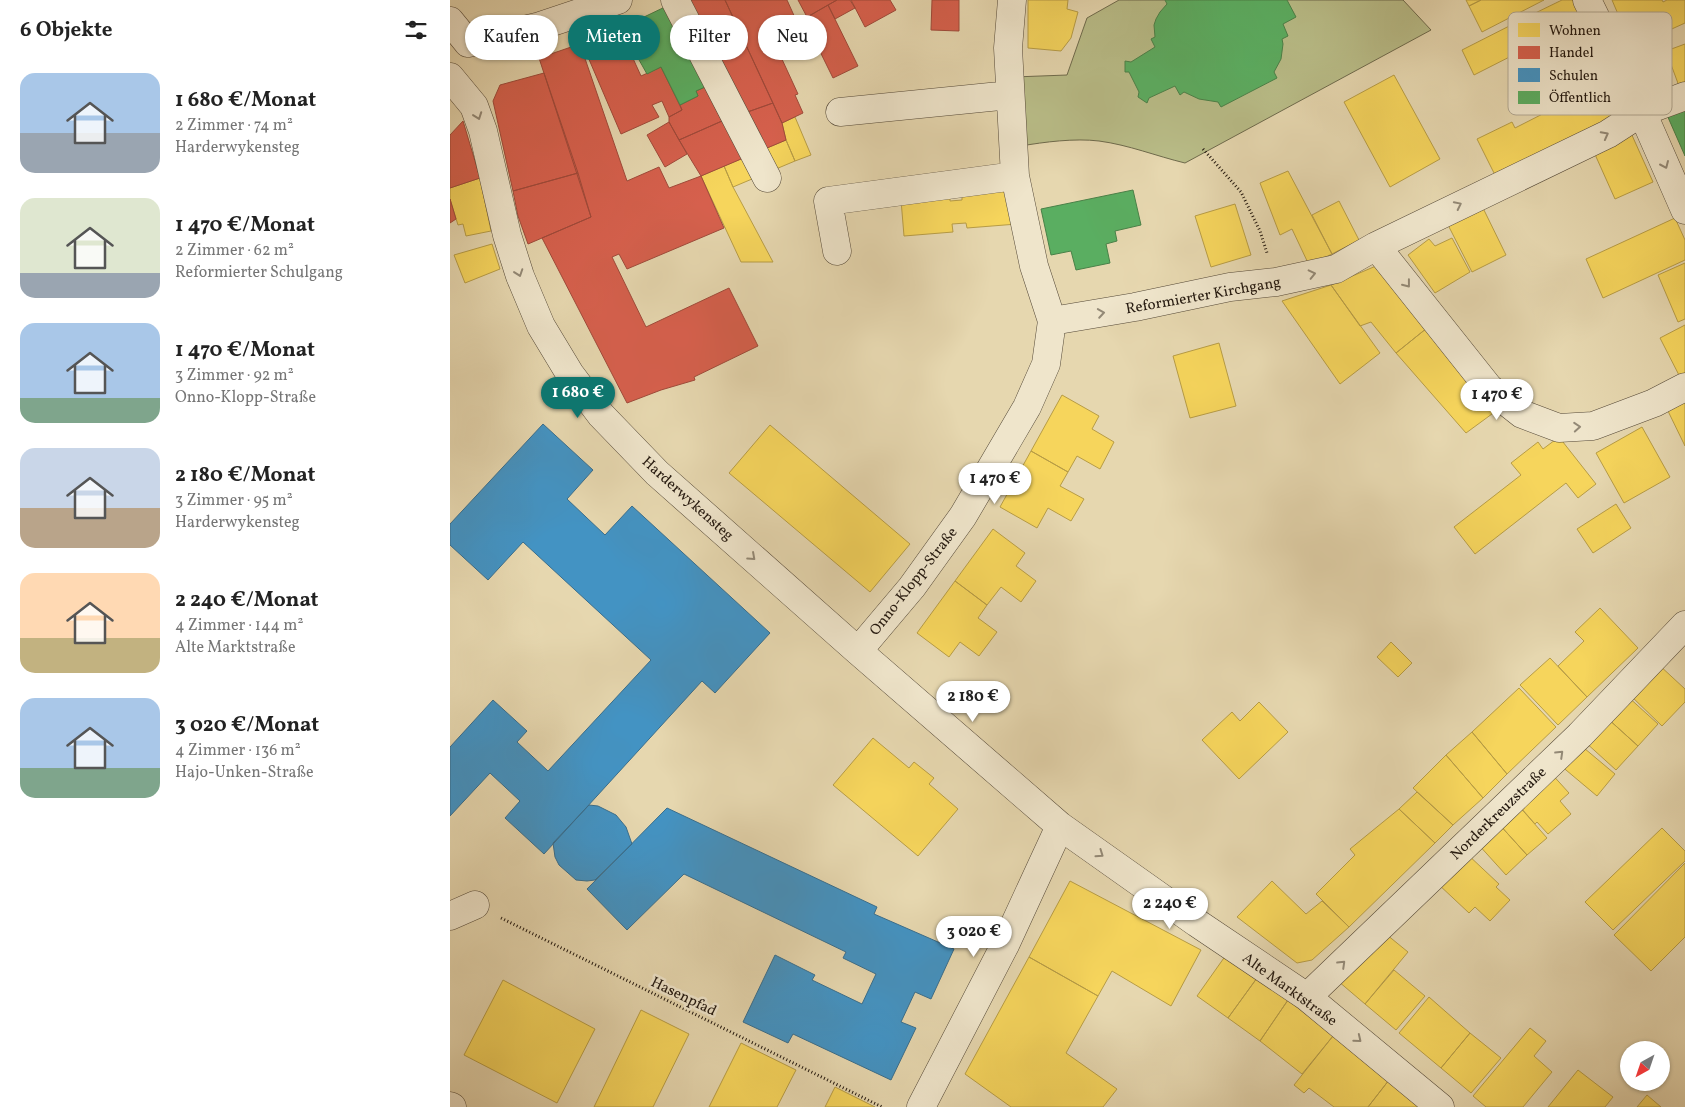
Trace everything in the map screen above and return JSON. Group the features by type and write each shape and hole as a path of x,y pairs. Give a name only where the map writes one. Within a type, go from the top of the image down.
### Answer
{"street":[{"path":"558,20 618,0"},
{"path":"675,0 768,178"},
{"path":"1012,0 1008,48 1015,176 1034,266 1052,321"},
{"path":"1587,0 1593,12"},
{"path":"450,21 465,39"},
{"path":"450,77 465,49"},
{"name":"Harderwykensteg","path":"450,77 474,106 483,131 507,235 520,276 542,326 570,374 601,415 657,472 858,651 1060,826"},
{"path":"840,112 1010,95"},
{"name":"Reformierter Kirchgang","path":"1672,101 1685,96"},
{"name":"Reformierter Kirchgang","path":"1052,321 1230,288 1276,282 1336,269 1376,246 1608,134 1637,115"},
{"path":"1643,115 1685,210"},
{"path":"837,251 828,201 1015,176"},
{"path":"1376,246 1489,388 1522,414 1560,428 1593,426 1654,403 1685,387"},
{"name":"Onno-Klopp-Straße","path":"858,651 912,587 963,516 996,463 1027,407 1046,364 1052,321"},
{"name":"Norderkreuzstraße","path":"1306,997 1580,735 1685,624"},
{"path":"921,1107 1006,943 1060,826"},
{"name":"Alte Marktstraße","path":"1060,826 1197,924 1306,997 1440,1107"},
{"path":"450,916 475,905"}],"path":[{"path":"1203,149 1241,192 1260,231 1276,282"},
{"name":"Hasenpfad","path":"475,905 882,1107"}],"green space":[{"path":"1119,0 1403,0 1431,30 1185,163 1132,148 1090,140 1070,140 1021,146 1014,77 1067,75 1087,18"}],"building: Wohnen":[{"path":"1028,0 1068,0 1067,9 1078,12 1071,38 1061,51 1028,48"},
{"path":"1466,0 1481,0 1469,6"},
{"path":"1481,0 1544,0 1521,12 1508,12 1508,19 1482,32 1469,6"},
{"path":"1562,0 1573,0 1579,12 1537,12"},
{"path":"1612,0 1662,0 1663,2 1667,0 1685,0 1685,23 1672,29 1672,12 1617,12"},
{"path":"1508,27 1508,58 1474,75 1462,50"},
{"path":"1685,44 1685,84 1679,86 1672,67 1672,49"},
{"path":"1394,75 1440,159 1390,187 1344,102"},
{"path":"1541,115 1621,115 1496,177 1477,139 1512,122 1515,128"},
{"path":"795,117 811,155 795,161 786,140 782,123"},
{"path":"1631,133 1653,182 1615,199 1593,150"},
{"path":"786,140 795,161 733,187 724,166"},
{"path":"724,166 733,187 773,262 741,262 701,176"},
{"path":"1288,171 1332,254 1309,265 1292,229 1280,235 1260,183"},
{"path":"480,178 491,231 466,236 463,224 458,225 450,199 450,188"},
{"path":"1014,189 1017,224 967,228 966,223 952,224 953,232 904,236 901,200 950,196 950,201 962,200 962,193"},
{"path":"1339,201 1359,240 1332,254 1312,215"},
{"path":"1235,204 1251,255 1211,267 1195,216"},
{"path":"1482,206 1506,255 1472,272 1447,223"},
{"path":"1675,218 1685,240 1685,260 1603,298 1586,259"},
{"path":"1452,238 1470,272 1435,293 1408,255 1429,239 1435,246"},
{"path":"492,244 500,269 465,283 454,255"},
{"path":"1685,263 1685,319 1678,322 1658,275"},
{"path":"1376,266 1427,328 1396,353 1371,322 1360,326 1331,285"},
{"path":"1331,285 1380,353 1340,384 1282,301"},
{"path":"1685,325 1685,380 1682,381 1660,338"},
{"path":"1427,328 1496,411 1466,433 1396,353"},
{"path":"1219,343 1236,406 1190,418 1173,356"},
{"path":"1062,395 1099,416 1092,429 1114,442 1100,469 1077,456 1068,472 1031,451"},
{"path":"1685,399 1685,446 1667,409"},
{"path":"770,425 910,544 870,592 729,473"},
{"path":"1642,427 1670,477 1624,503 1596,453"},
{"path":"1559,437 1596,484 1578,498 1566,483 1475,554 1454,527 1521,475 1511,463 1538,442 1543,449"},
{"path":"1031,451 1068,472 1060,486 1084,499 1071,521 1048,508 1037,528 1000,507"},
{"path":"1616,504 1631,528 1593,553 1577,529"},
{"path":"993,529 1025,553 1016,566 1036,581 1021,602 1001,587 987,605 955,581"},
{"path":"955,581 987,605 978,618 997,632 979,656 960,642 949,657 917,633"},
{"path":"1600,608 1638,648 1587,697 1558,666 1584,641 1575,632"},
{"path":"1391,642 1412,663 1398,677 1377,657"},
{"path":"1550,658 1587,697 1558,725 1520,685"},
{"path":"1658,664 1685,689 1685,702 1662,726 1629,694"},
{"path":"1519,688 1556,727 1507,774 1472,732"},
{"path":"1626,695 1658,724 1638,746 1606,717"},
{"path":"1259,702 1288,732 1239,779 1202,740 1232,712 1240,721"},
{"path":"1606,717 1638,746 1616,770 1584,741"},
{"path":"1472,732 1507,774 1483,798 1446,755"},
{"path":"873,738 909,768 914,762 934,778 929,784 958,809 918,856 833,785"},
{"path":"1578,743 1615,774 1597,796 1560,765"},
{"path":"1446,755 1483,798 1453,825 1413,788"},
{"path":"1549,771 1569,793 1560,801 1571,814 1548,834 1537,822 1535,824 1515,801"},
{"path":"1417,792 1453,825 1435,843 1399,809"},
{"path":"1518,805 1547,838 1527,855 1498,823"},
{"path":"1399,809 1435,843 1349,927 1316,894 1355,855 1350,849"},
{"path":"1498,823 1527,855 1506,875 1477,843"},
{"path":"1662,828 1685,851 1685,861 1613,930 1585,902"},
{"path":"1466,853 1499,884 1496,887 1510,900 1490,921 1475,907 1469,913 1437,883"},
{"path":"1685,863 1685,937 1651,971 1614,935"},
{"path":"1070,881 1201,950 1171,1006 1112,971 1098,996 1029,957"},
{"path":"1272,881 1306,914 1322,901 1349,927 1312,960 1297,963 1237,917"},
{"path":"1381,930 1408,952 1365,1004 1338,981"},
{"path":"1226,955 1257,978 1228,1018 1197,996"},
{"path":"1029,957 1098,996 1066,1053 1117,1089 1103,1107 1011,1107 965,1074"},
{"path":"1394,970 1425,996 1396,1030 1365,1004"},
{"path":"1257,978 1288,1000 1260,1041 1228,1018"},
{"path":"503,980 595,1029 557,1103 464,1055"},
{"path":"1429,997 1470,1033 1441,1068 1399,1033"},
{"path":"1288,1000 1333,1036 1302,1074 1260,1041"},
{"path":"641,1010 689,1034 653,1107 594,1107"},
{"path":"1530,1028 1546,1041 1534,1056 1552,1072 1523,1107 1486,1107 1473,1096"},
{"path":"1470,1033 1501,1058 1471,1093 1441,1068"},
{"path":"1333,1036 1389,1080 1368,1107 1334,1107 1309,1088 1304,1093 1294,1085"},
{"path":"741,1043 796,1070 777,1107 709,1107"},
{"path":"1578,1070 1613,1097 1605,1107 1548,1107"},
{"path":"1389,1080 1422,1107 1368,1107"},
{"path":"835,1087 875,1107 825,1107"},
{"path":"1647,1095 1661,1107 1637,1107"}],"building: Handel":[{"path":"679,0 725,0 732,15 683,15"},
{"path":"725,0 787,0 794,15 758,15 758,60 782,60 798,94 795,95 803,113 782,123 748,50 748,15 732,15"},
{"path":"798,0 837,0 811,15 806,15"},
{"path":"837,0 850,0 855,8 835,19 828,5"},
{"path":"851,0 890,0 896,10 865,27"},
{"path":"932,0 959,0 959,31 931,30"},
{"path":"828,5 858,66 833,78 824,60 827,60 827,15 811,15"},
{"path":"568,48 568,60 585,60 627,181 659,167 669,188 701,176 724,228 627,269 619,254 612,257 646,327 729,288 758,346 694,377 695,380 627,403 542,238 591,217 540,60 558,60 558,52"},
{"path":"748,49 773,103 722,121 699,76 695,60 748,60"},
{"path":"589,60 634,60 641,76 661,67 682,110 669,117 662,101 652,105 659,117 621,134"},
{"path":"544,73 578,173 513,191 493,101 500,85"},
{"path":"705,87 722,121 679,140 669,122 669,117 682,110 680,105 698,96 696,91"},
{"path":"773,103 782,123 786,140 701,176 679,140 722,121"},
{"path":"463,121 480,178 450,188 450,135"},
{"path":"669,122 687,154 665,167 647,135"},
{"path":"578,173 591,217 528,244 518,216 513,191"},
{"path":"450,199 456,219 450,223"}],"building: Schulen":[{"path":"543,424 593,470 567,499 605,535 632,506 770,633 715,693 702,681 544,854 505,818 520,801 490,773 450,816 450,747 493,700 527,731 517,742 548,771 651,660 523,542 488,580 450,545 450,524"},
{"path":"589,805 598,806 616,815 626,827 632,844 595,880 576,880 559,865 555,857 553,843"},
{"path":"667,808 877,907 874,914 954,949 931,999 915,992 901,1022 916,1028 891,1080 793,1034 788,1043 743,1022 775,955 815,975 812,980 862,1004 876,974 843,958 846,952 684,874 627,930 587,889"}],"building: Öffentlich":[{"path":"1165,0 1287,0 1296,17 1283,24 1288,36 1282,39 1281,59 1274,72 1277,78 1221,107 1218,102 1199,99 1184,92 1180,95 1175,86 1149,98 1147,103 1138,97 1139,92 1129,72 1125,72 1125,61 1131,62 1155,47 1151,39 1155,37 1154,25 1156,19 1167,4"},
{"path":"667,6 671,15 670,60 692,60 705,87 696,91 698,96 680,105 661,67 647,74 639,60 660,60 660,15 648,15"},
{"path":"1685,108 1685,156 1667,115 1672,115 1672,113"},
{"path":"1133,190 1141,225 1115,231 1117,241 1106,244 1110,263 1076,270 1071,251 1051,255 1041,209"}]}
